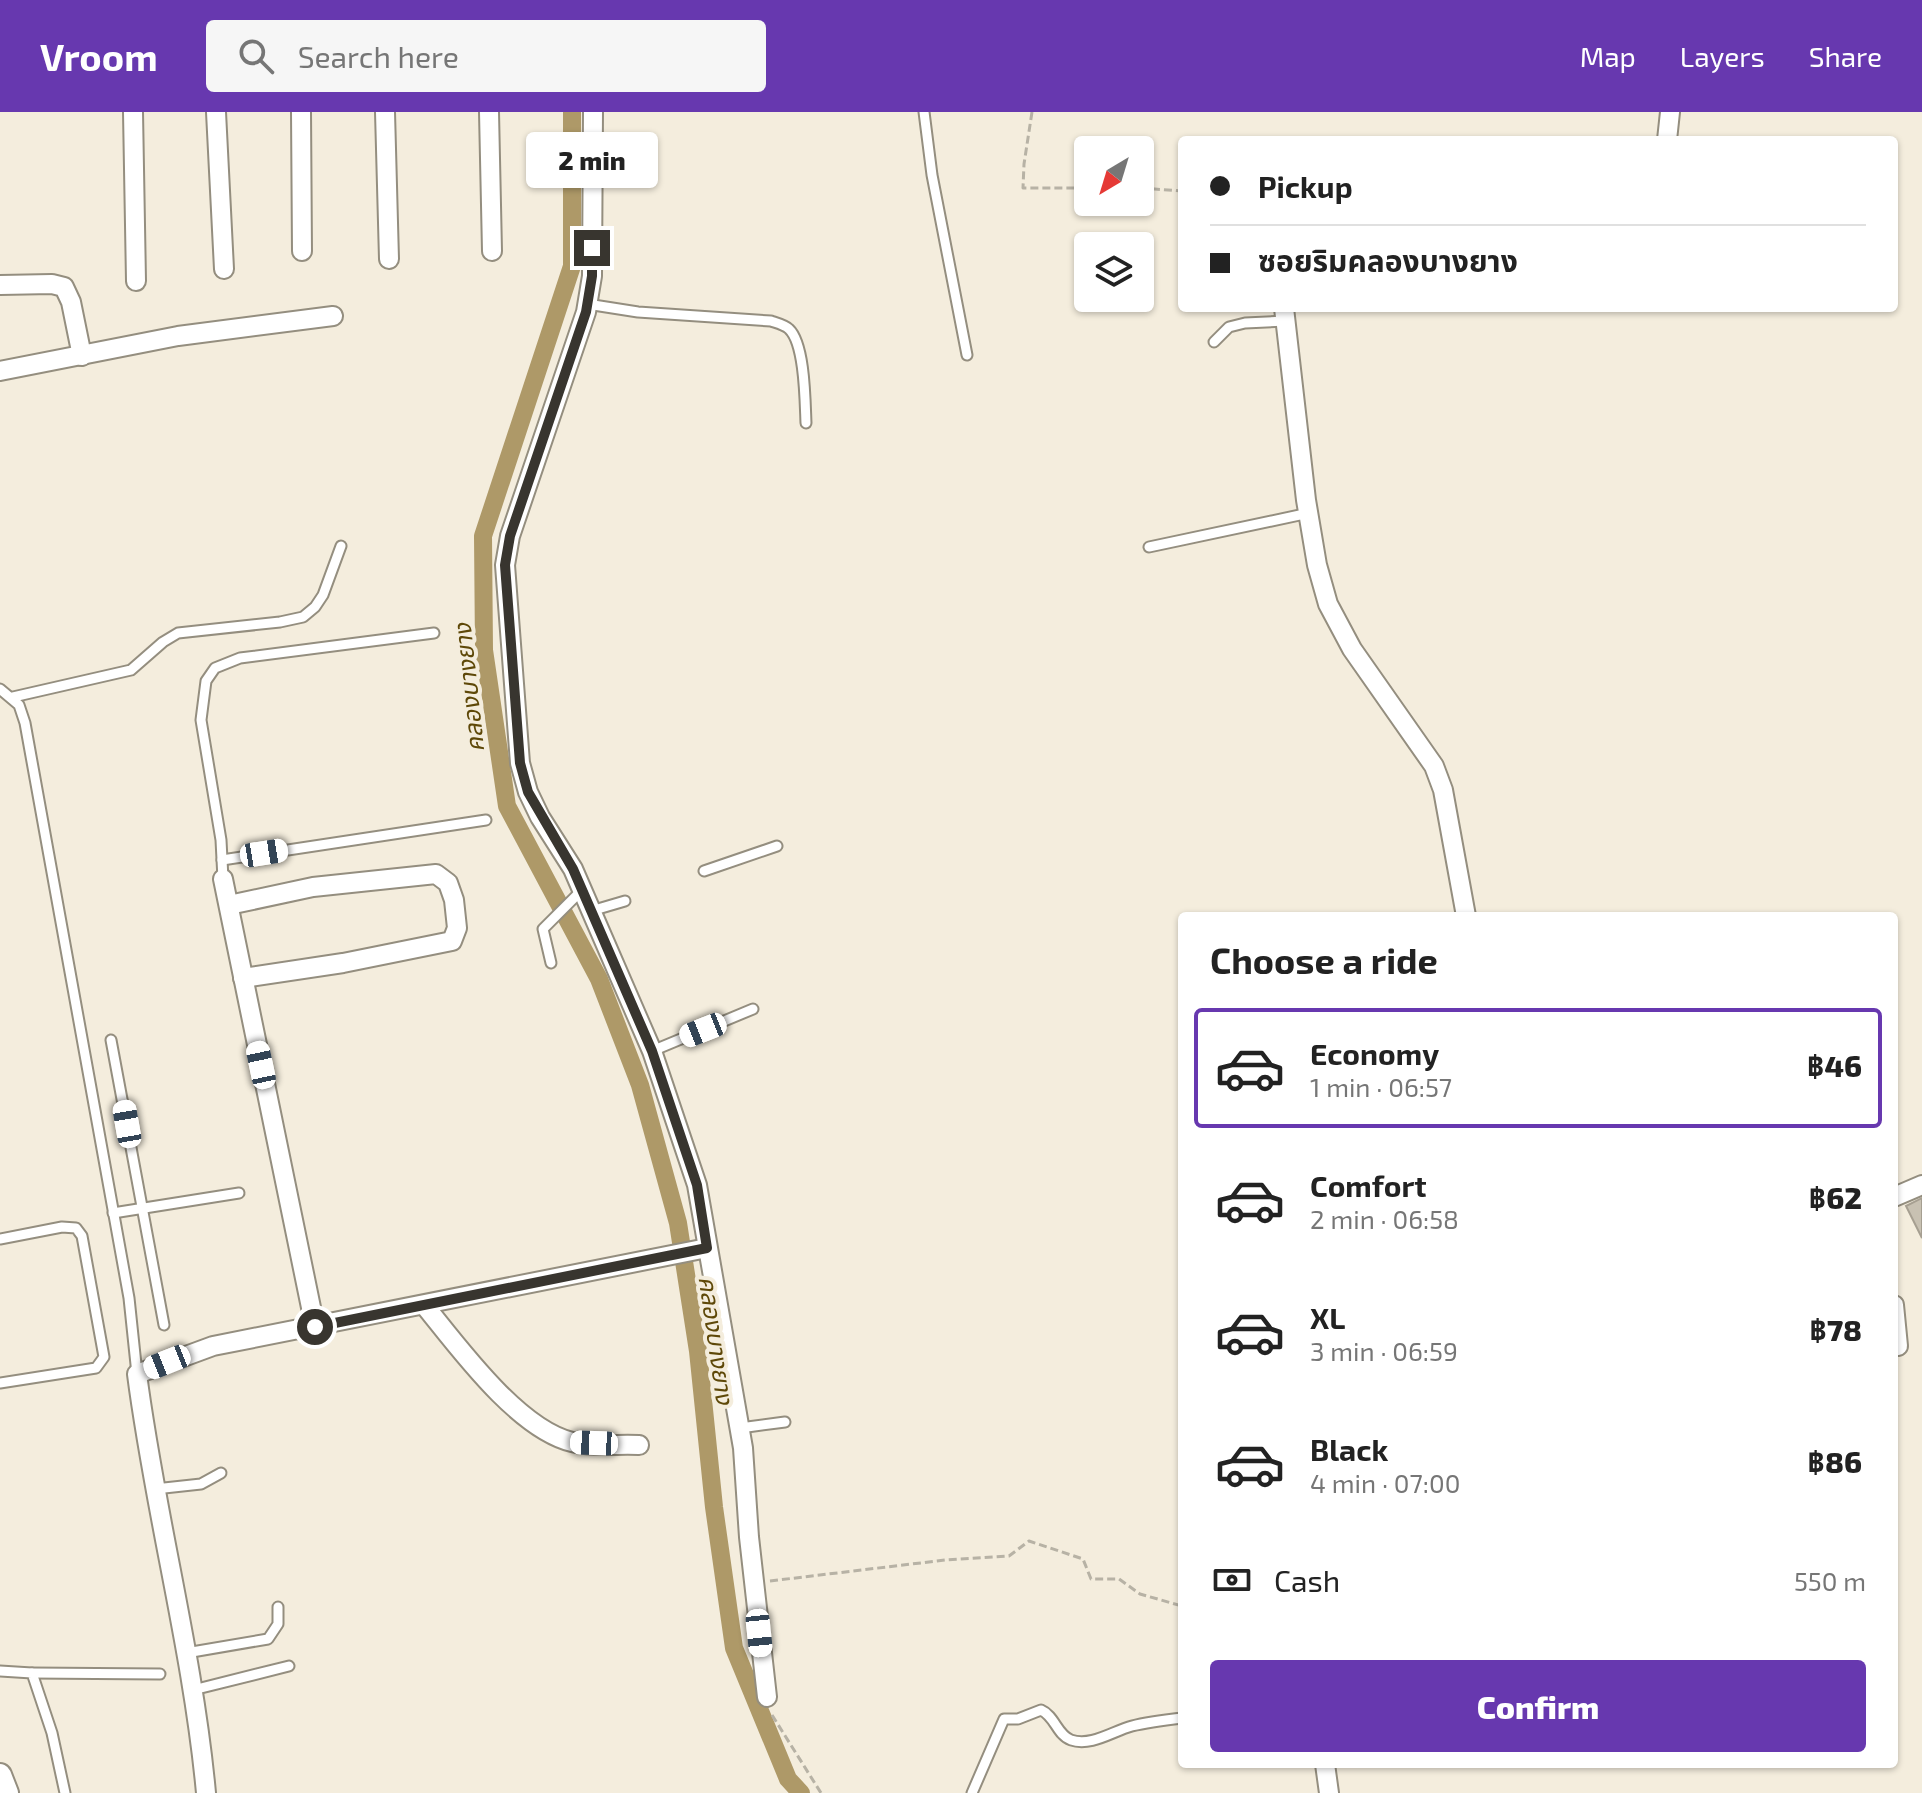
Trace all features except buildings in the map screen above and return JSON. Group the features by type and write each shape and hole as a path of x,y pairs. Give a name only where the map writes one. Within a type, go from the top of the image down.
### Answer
{"street":[{"path":"133,112 136,281"},
{"path":"216,112 224,269"},
{"path":"301,112 302,251"},
{"path":"385,112 389,259"},
{"path":"489,112 492,251"},
{"path":"593,112 592,276 587,304 510,536 505,565 520,763 528,792 573,869 575,896 591,911 652,1051 697,1185 702,1249 740,1428 767,1697"},
{"path":"1667,136 1670,112"},
{"path":"0,285 52,284 64,287 71,302 82,356"},
{"path":"1284,314 1309,513 1317,565 1328,604 1352,649 1434,766 1443,790 1465,912"},
{"path":"0,371 178,336 333,316"},
{"path":"229,905 313,887 436,874 448,883 454,900 457,928 452,941 343,963 243,978"},
{"path":"223,879 315,1327"},
{"path":"1898,1195 1922,1185"},
{"path":"206,1793 193,1690 137,1374 213,1346 702,1249"},
{"path":"425,1306 505,1398 541,1428 572,1443 639,1445"},
{"path":"1326,1768 1329,1793"},
{"path":"0,1775 7,1793"}],"lane":[{"path":"924,112 932,175 967,355"},
{"path":"587,304 638,312 771,321 788,327 796,339 805,391 806,423"},
{"path":"1214,342 1229,327 1284,314"},
{"path":"1149,547 1309,513"},
{"path":"13,697 131,670 178,633 303,617 323,595 341,546"},
{"path":"223,879 201,720 206,681 215,668 240,658 434,633"},
{"path":"0,689 19,705 25,723 129,1298 137,1374"},
{"path":"222,860 486,820"},
{"path":"704,871 777,846"},
{"path":"551,963 543,934 546,923 575,896"},
{"path":"591,911 625,901"},
{"path":"652,1051 753,1009"},
{"path":"111,1040 164,1325"},
{"path":"113,1213 239,1193"},
{"path":"0,1239 62,1227 76,1228 82,1236 104,1357 96,1368 0,1383"},
{"path":"740,1428 785,1422"},
{"path":"155,1489 201,1484 221,1473"},
{"path":"186,1653 268,1639 278,1624 278,1607"},
{"path":"193,1690 289,1666"},
{"path":"0,1671 160,1674"},
{"path":"32,1673 52,1733 65,1793"},
{"path":"972,1793 1004,1719 1018,1719 1041,1710 1050,1714 1064,1736 1073,1741 1099,1739 1129,1727 1178,1719"}],"path":[{"path":"1032,112 1023,188 1074,188"},
{"path":"1154,189 1178,191"},
{"path":"754,1583 945,1560 1009,1556 1029,1541 1083,1559 1091,1579 1119,1579 1140,1594 1178,1605"},
{"path":"767,1697 773,1721 821,1793"}],"waterway":[{"name":"คลองบางยาง","path":"572,112 572,266 483,536 484,650 507,806 599,979 640,1085 678,1223 698,1351 714,1507 734,1648 788,1779 801,1793"}],"route":[{"path":"315,1327 707,1248 697,1185 652,1051 573,869 528,792 520,763 505,565 510,536 586,312 592,276 592,248"}]}
